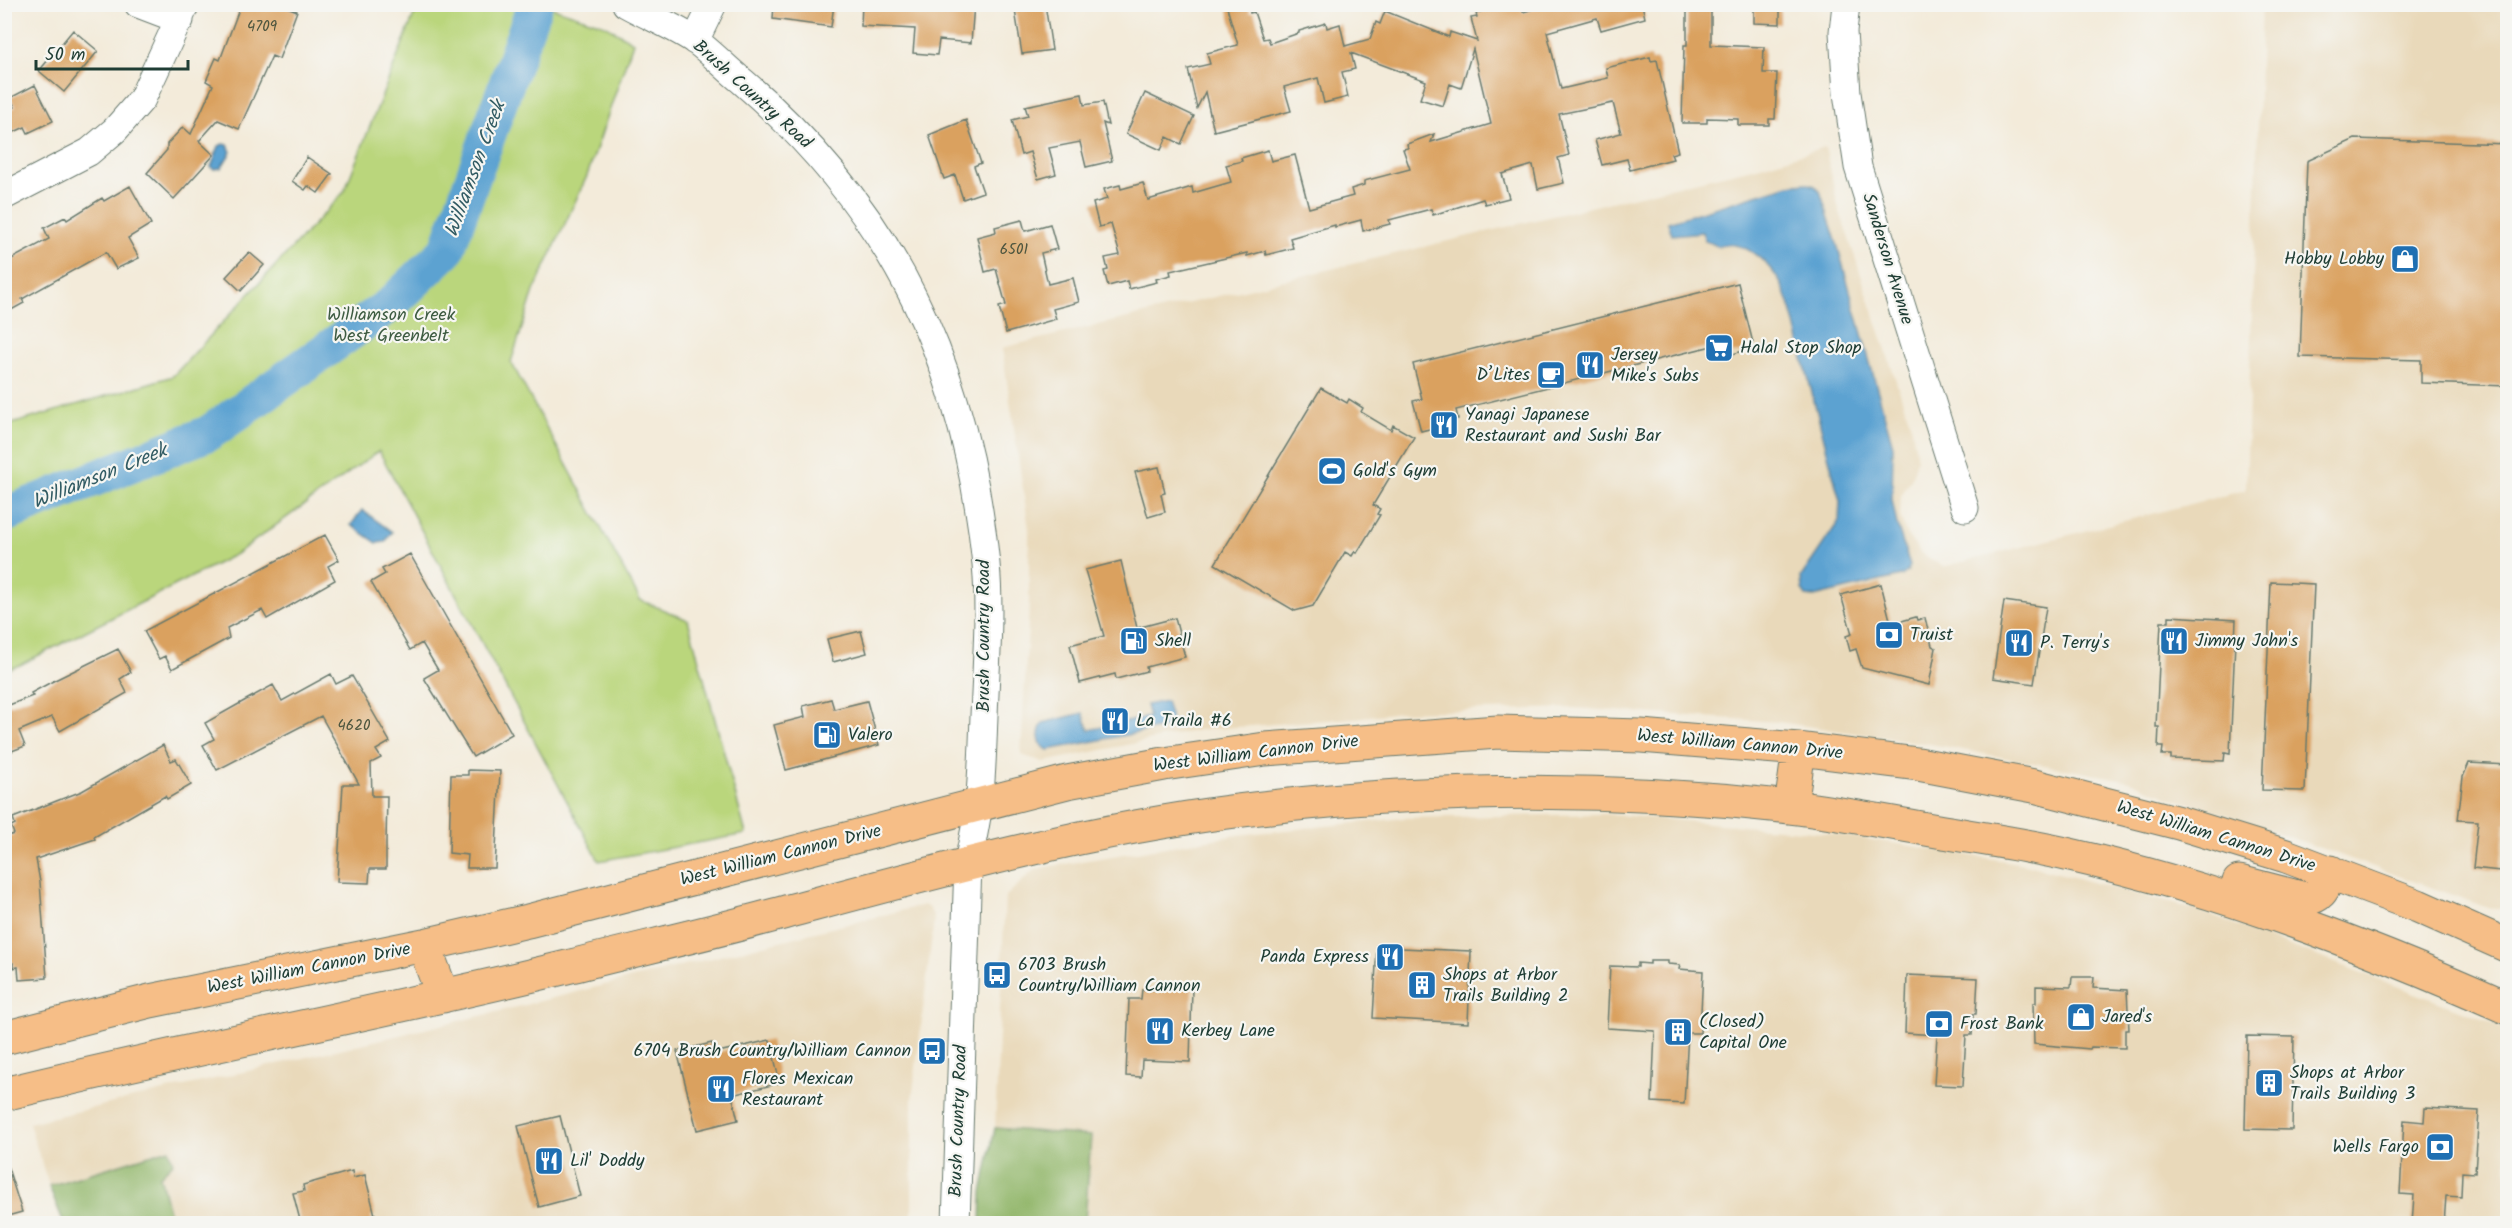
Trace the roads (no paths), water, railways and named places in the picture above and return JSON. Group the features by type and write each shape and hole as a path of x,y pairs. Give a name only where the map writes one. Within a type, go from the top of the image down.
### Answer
{"main road":[{"name":"West William Cannon Drive","path":"4,1038 150,1001 424,945 528,921 1067,782 1164,764 1265,749 1498,732 1641,735 1799,749 1918,764 2034,786 2179,823 2331,872 2504,941"},
{"path":"1791,807 1799,749"},
{"path":"4,1094 154,1058 443,996 746,922 968,863 1094,835 1233,812 1347,800 1475,793 1553,791 1680,797 1791,807 2070,855 2221,897 2265,912 2425,970 2508,1008"},
{"path":"2104,864 2154,864 2203,872 2305,899 2321,894 2331,872"},
{"path":"424,945 443,996"}],"street":[{"path":"4,196 89,152 115,130 142,99 183,12 138,4"},
{"name":"Brush Country Road","path":"626,4 695,41 786,121 853,198 890,251 920,306 936,344 954,399 974,479 986,566 988,634 979,805 968,863 956,1224"},
{"path":"695,41 713,4"},
{"name":"Sanderson Avenue","path":"1846,4 1843,32 1847,93 1858,167 1965,508"}],"water":[{"path":"228,145 231,152 221,168 214,169 211,167 219,146"},
{"path":"1805,183 1815,186 1820,191 1893,446 1892,500 1910,566 1901,576 1814,597 1806,596 1802,590 1801,577 1839,521 1840,501 1788,301 1775,274 1753,253 1736,245 1717,246 1705,240 1702,232 1672,235 1668,222 1789,185"},
{"path":"362,510 392,532 385,542 377,543 351,525"},
{"path":"1166,701 1173,726 1048,750 1040,741 1039,734 1043,723 1083,713 1089,730 1149,717 1146,705"}],"waterway":[{"name":"Williamson Creek","path":"4,515 209,433 391,304 447,250 535,4"}],"place":[{"name":"Hobby Lobby","path":"2405,259"},
{"name":"Halal Stop Shop","path":"1719,348"},
{"name":"Jersey Mike's Subs","path":"1590,365"},
{"name":"D’Lites","path":"1551,375"},
{"name":"Yanagi Japanese Restaurant and Sushi Bar","path":"1444,425"},
{"name":"Gold's Gym","path":"1332,471"},
{"name":"Truist","path":"1889,635"},
{"name":"Shell","path":"1134,641"},
{"name":"Jimmy John's","path":"2174,641"},
{"name":"P. Terry's","path":"2019,643"},
{"name":"La Traila #6","path":"1115,721"},
{"name":"Valero","path":"827,735"},
{"name":"Panda Express","path":"1390,957"},
{"name":"6703 Brush Country/William Cannon","path":"997,975"},
{"name":"Shops at Arbor Trails Building 2","path":"1422,985"},
{"name":"Jared's","path":"2081,1017"},
{"name":"Frost Bank","path":"1939,1024"},
{"name":"Kerbey Lane","path":"1160,1031"},
{"name":"(Closed) Capital One","path":"1678,1032"},
{"name":"6704 Brush Country/William Cannon","path":"932,1051"},
{"name":"Shops at Arbor Trails Building 3","path":"2269,1083"},
{"name":"Flores Mexican Restaurant","path":"721,1089"},
{"name":"Wells Fargo","path":"2440,1147"},
{"name":"Lil' Doddy","path":"549,1161"}],"park label":[{"name":"Williamson Creek West Greenbelt","path":"391,325"}]}
